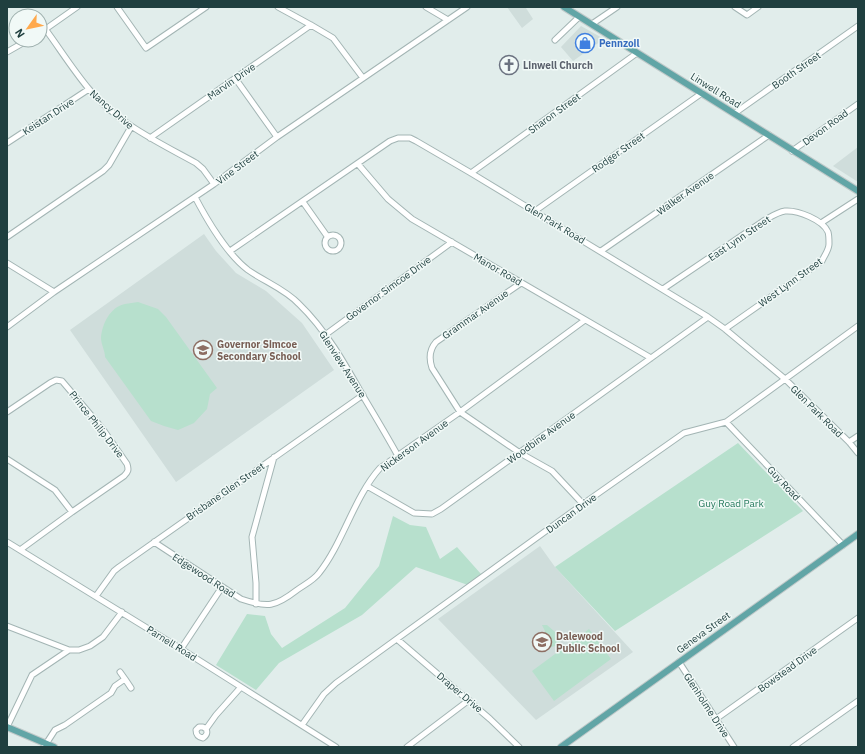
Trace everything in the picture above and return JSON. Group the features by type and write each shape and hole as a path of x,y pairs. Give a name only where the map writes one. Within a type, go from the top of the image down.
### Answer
{"main road":[{"name":"Linwell Road","path":"564,7 858,191"},
{"name":"Geneva Street","path":"561,747 858,534"},
{"path":"7,727 45,745 54,747"}],"street":[{"path":"48,29 77,7"},
{"path":"117,7 146,48 206,7"},
{"path":"278,7 333,38 363,78"},
{"path":"426,7 448,20"},
{"name":"Vine Street","path":"7,327 54,292 214,184 277,137 467,7"},
{"path":"592,24 617,7"},
{"path":"735,7 747,15 758,7"},
{"path":"555,40 579,17"},
{"name":"Marvin Drive","path":"150,138 312,25"},
{"name":"Booth Street","path":"734,113 858,26"},
{"name":"Nancy Drive","path":"48,33 89,89 116,114 150,138 196,163 204,169 214,184"},
{"name":"Sharon Street","path":"471,173 638,53"},
{"path":"235,78 277,137"},
{"name":"Keistan Drive","path":"7,143 89,89"},
{"name":"Rodger Street","path":"534,211 702,93"},
{"name":"Devon Road","path":"792,151 858,104"},
{"path":"7,237 103,171 109,165 131,126"},
{"name":"Walker Avenue","path":"601,251 769,135"},
{"name":"Glen Park Road","path":"230,251 390,141 398,138 410,138 601,251 708,317 725,329 785,379 849,442 858,453"},
{"name":"Manor Road","path":"358,164 376,187 412,219 651,358"},
{"name":"Glenview Avenue","path":"195,197 213,229 238,261 299,303 325,335 351,373 362,395 398,456"},
{"path":"821,223 858,199"},
{"path":"303,202 327,236"},
{"name":"East Lynn Street","path":"663,289 776,214 784,211 794,211 821,223"},
{"name":"West Lynn Street","path":"725,329 822,261 829,246 828,232 821,223"},
{"name":"Governor Simcoe Drive","path":"325,335 452,242"},
{"path":"7,262 54,292"},
{"name":"Grammar Avenue","path":"460,412 432,368 430,361 431,347 521,283"},
{"name":"Woodbine Avenue","path":"367,486 414,513 432,514 708,317"},
{"name":"Nickerson Avenue","path":"256,604 266,606 277,603 290,596 318,575 367,486 380,468 460,412 585,320"},
{"name":"Duncan Drive","path":"302,725 324,694 336,683 398,640 583,504 684,433 726,422 858,326"},
{"name":"Prince Philip Drive","path":"7,412 50,383 56,380 62,381 102,428 127,464 128,472 20,550"},
{"name":"Brisbane Glen Street","path":"96,596 114,571 362,395"},
{"path":"460,412 520,452 552,471 583,504"},
{"name":"Guy Road","path":"726,422 843,545"},
{"path":"849,442 858,436"},
{"path":"256,604 252,537 274,457"},
{"path":"7,459 55,490 72,512"},
{"name":"Parnell Road","path":"7,542 122,612 336,747"},
{"name":"Edgewood Road","path":"154,542 241,599 256,604"},
{"path":"181,649 222,587"},
{"path":"7,626 69,650 80,650 90,646 103,637 122,612"},
{"name":"Bowstead Drive","path":"716,720 858,618"},
{"name":"Draper Drive","path":"398,640 490,718 519,747"},
{"path":"7,727 32,675 69,650"},
{"name":"Glenholme Drive","path":"679,662 734,747"},
{"path":"120,672 131,688"},
{"path":"45,745 55,730 65,725 111,693 115,686 125,679"},
{"path":"206,729 216,715 241,687"},
{"path":"407,747 469,700"},
{"path":"793,747 858,701"}],"shaded area":[{"path":"507,7 527,7 526,8 533,19 522,28"},
{"path":"581,26 604,39 573,61 561,47"},
{"path":"858,147 858,182 833,166"},
{"name":"Governor Simcoe Secondary School","path":"204,234 216,251 236,273 266,291 302,323 334,370 176,482 70,330"},
{"name":"Dalewood Public School","path":"540,546 555,567 633,652 536,720 438,619"}],"green space":[{"path":"138,302 158,309 166,317 217,388 210,394 207,409 194,423 178,430 151,421 105,357 101,338 103,327 111,312 120,306"},
{"name":"Guy Road Park","path":"738,443 803,511 615,631 555,567"},
{"path":"393,516 410,525 426,527 440,559 457,547 481,574 468,585 416,567 362,615 279,663 256,690 216,665 247,614 265,616 271,634 282,648 345,608 379,566"},
{"path":"542,625 547,625 562,638 558,645 549,648 543,644 542,639 545,631"},
{"path":"589,629 611,659 554,701 532,671"}],"place":[{"name":"Pennzoil","path":"585,43"},
{"name":"Linwell Church","path":"509,65"},
{"name":"Governor Simcoe Secondary School","path":"203,350"},
{"name":"Dalewood Public School","path":"542,642"}]}
